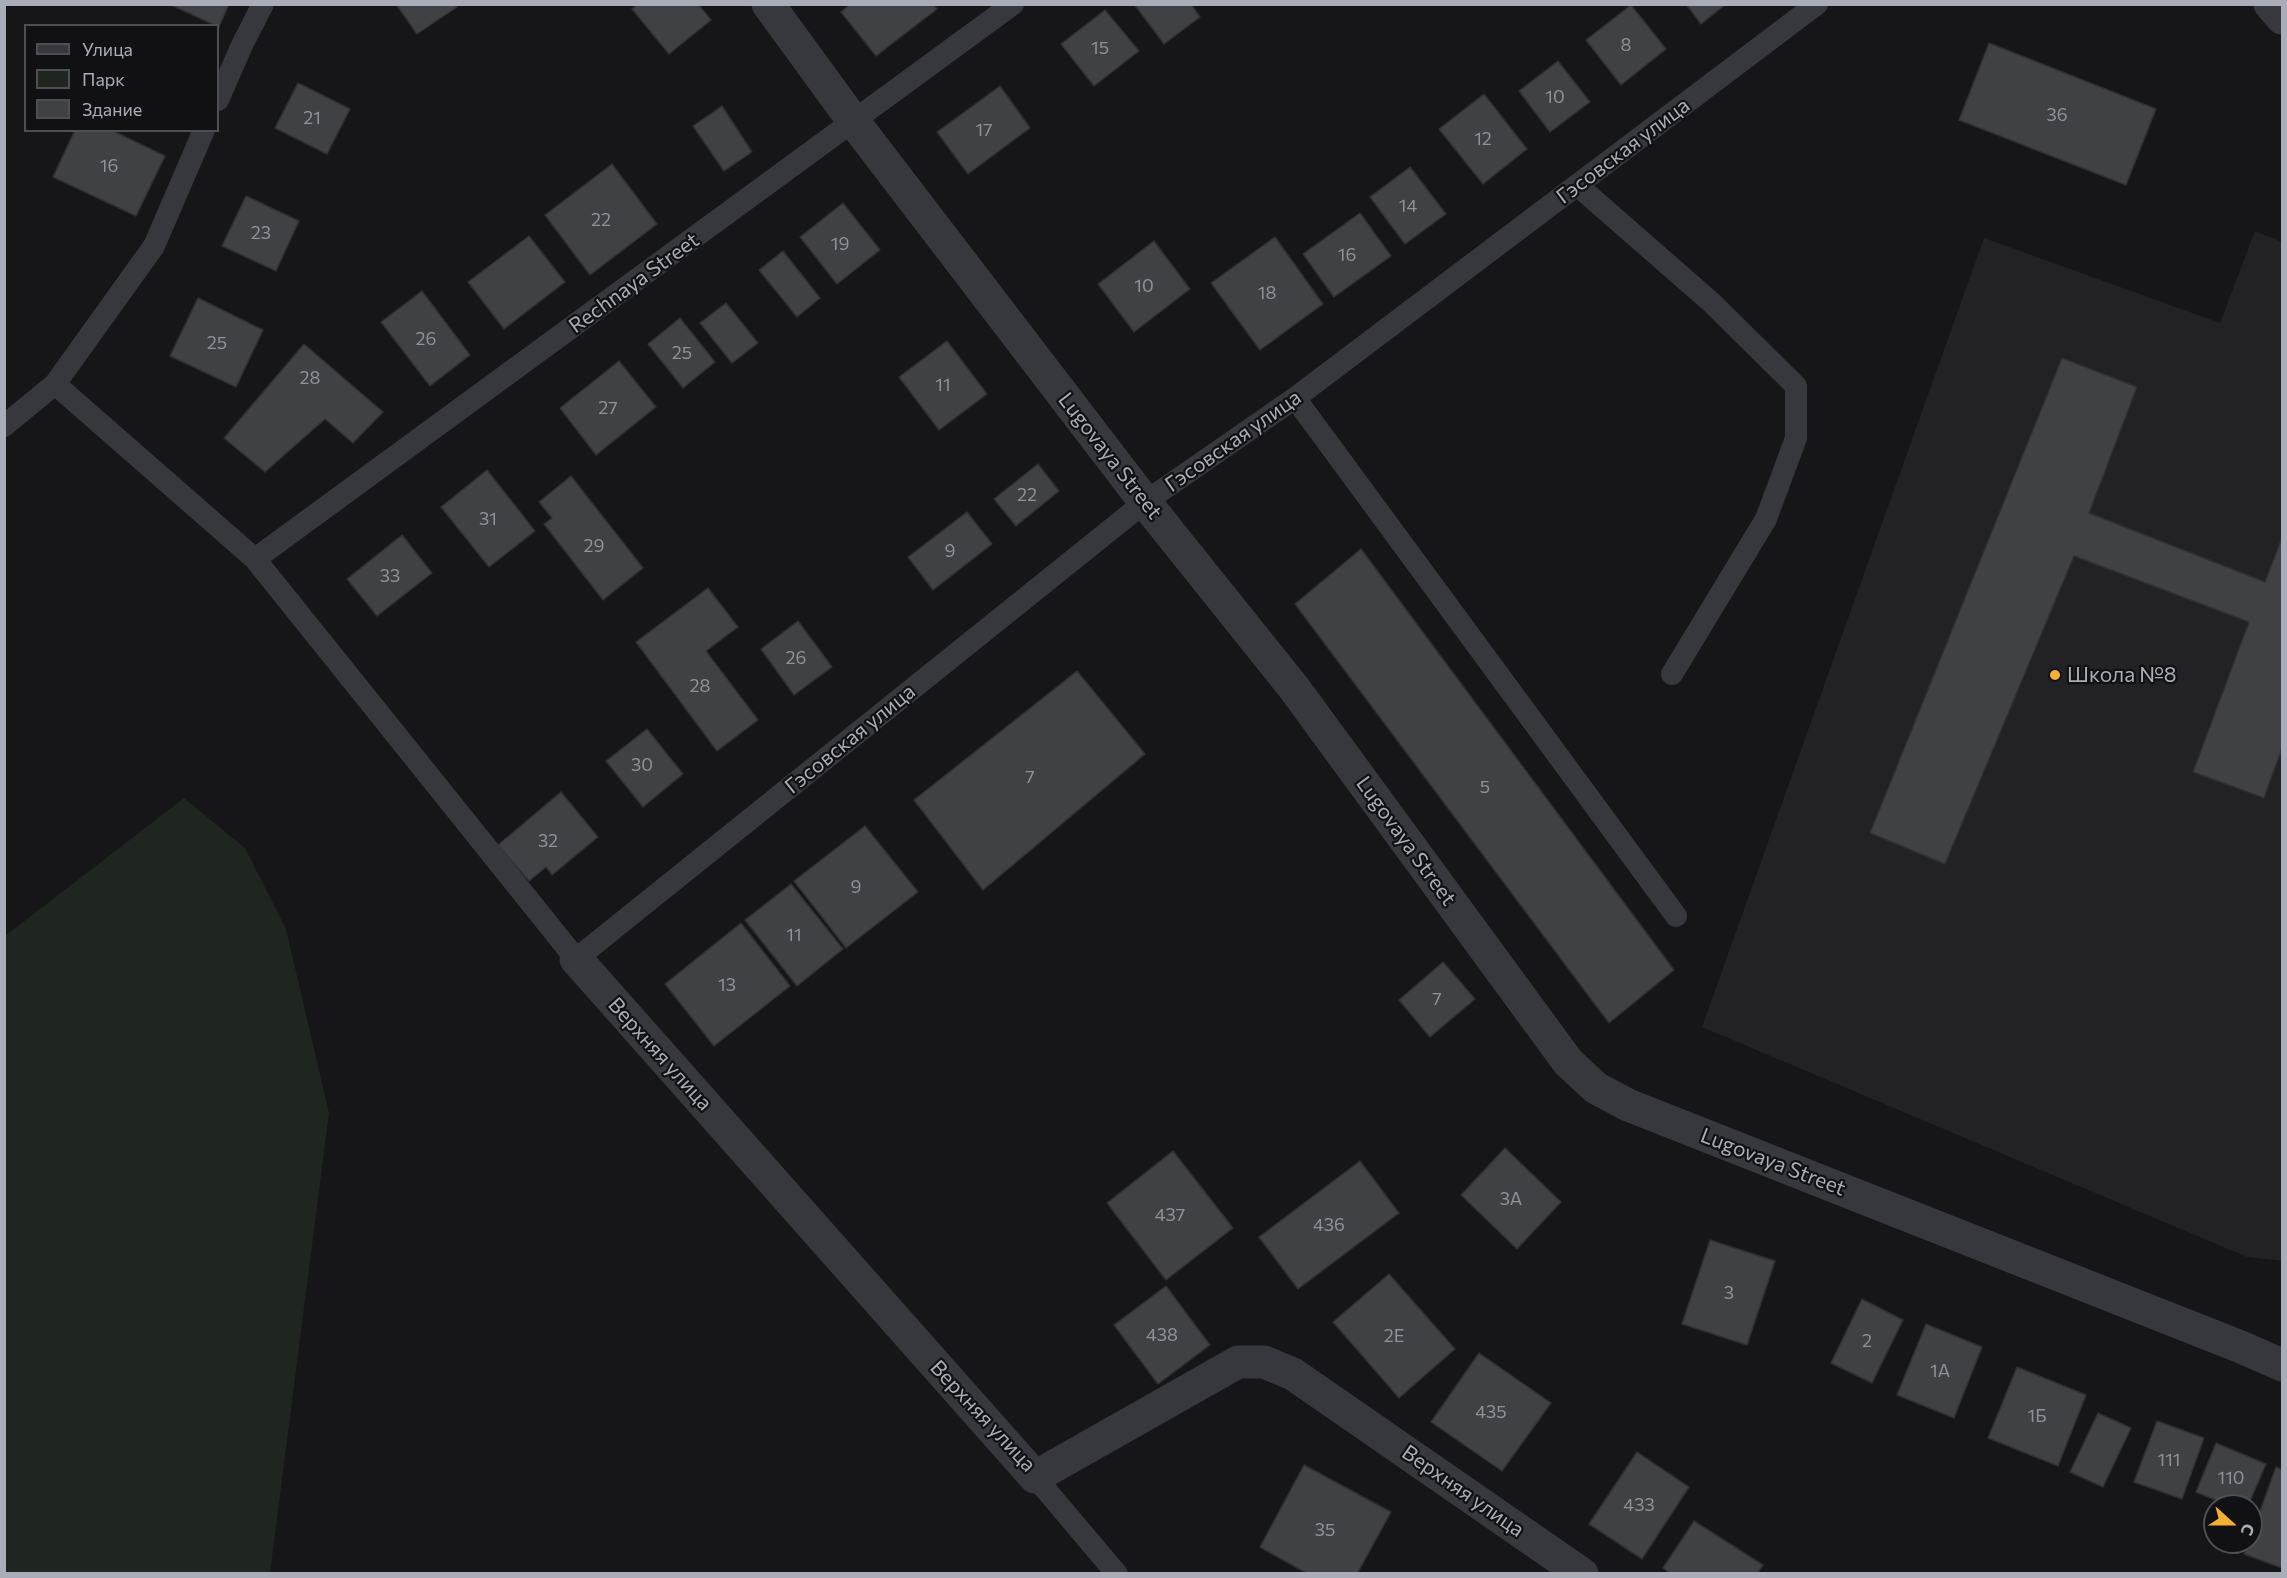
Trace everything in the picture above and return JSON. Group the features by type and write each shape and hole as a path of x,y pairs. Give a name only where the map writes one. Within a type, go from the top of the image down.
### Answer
{"street":[{"name":"Lugovaya Street","path":"768,4 854,122 1145,502 1294,688 1568,1062 1596,1088 1628,1105 2283,1365"},
{"path":"2270,4 2283,18"},
{"name":"Верхняя улица","path":"576,959 1035,1477 1238,1362 1264,1362 1293,1374 1582,1574"}],"lane":[{"path":"219,98 262,4"},
{"name":"Rechnaya Street","path":"255,559 1013,4"},
{"name":"Гэсовская улица","path":"576,959 1145,502 1295,398 1816,4"},
{"path":"4,426 55,384 154,246 203,132"},
{"path":"1577,185 1712,303 1796,386 1796,438 1766,519 1672,674"},
{"path":"55,384 255,559 576,959"},
{"path":"1295,398 1676,916"},
{"path":"1035,1477 1117,1574"}],"shaded area":[{"name":"Школа №8","path":"2255,231 2282,242 2282,1261 2247,1257 1702,1027 1984,238 2220,323"}],"green space":[{"path":"184,798 245,848 286,929 329,1113 270,1573 5,1573 5,936"}],"building":[{"path":"169,4 229,4 219,27 219,24 212,24"},
{"path":"396,4 456,4 457,7 417,34"},
{"path":"638,4 698,4 711,20 669,54 632,9"},
{"path":"850,4 933,4 937,9 876,56 841,12"},
{"path":"1134,4 1191,4 1200,17 1164,44"},
{"path":"1686,4 1726,4 1701,24"},
{"path":"1631,5 1666,49 1621,85 1586,40"},
{"path":"1105,10 1139,51 1094,86 1061,44"},
{"path":"1989,43 2156,109 2126,185 1959,120"},
{"path":"1558,61 1590,102 1550,132 1519,91"},
{"path":"298,83 350,109 327,154 275,128"},
{"path":"1000,86 1030,128 968,174 937,132"},
{"path":"1484,94 1527,149 1483,184 1439,129"},
{"path":"722,106 752,152 724,171 693,126"},
{"path":"74,132 115,132 165,156 136,216 53,177"},
{"path":"612,164 657,224 590,275 545,215"},
{"path":"1410,167 1446,214 1405,244 1370,197"},
{"path":"246,196 299,221 276,271 222,246"},
{"path":"843,203 880,250 837,284 800,237"},
{"path":"1360,213 1391,256 1334,297 1303,254"},
{"path":"529,236 565,282 504,329 468,282"},
{"path":"1275,237 1323,304 1260,350 1211,283"},
{"path":"1154,241 1190,289 1134,332 1098,284"},
{"path":"783,251 820,298 797,317 759,270"},
{"path":"422,291 470,355 430,386 381,322"},
{"path":"198,298 263,330 236,387 170,356"},
{"path":"726,303 758,343 732,363 700,323"},
{"path":"680,318 715,362 683,388 648,344"},
{"path":"947,341 987,394 939,430 899,377"},
{"path":"304,344 383,412 353,443 325,419 265,472 224,438"},
{"path":"2062,358 2137,387 2089,513 2265,582 2282,538 2282,748 2264,798 2193,772 2249,622 2074,556 1945,864 1870,833"},
{"path":"619,361 656,407 596,455 560,408"},
{"path":"1038,464 1059,491 1016,526 994,499"},
{"path":"487,470 535,531 489,567 441,507"},
{"path":"571,476 643,568 603,600 544,524 552,518 539,502"},
{"path":"967,512 992,544 933,590 908,557"},
{"path":"402,535 432,573 377,616 347,579"},
{"path":"1361,549 1674,970 1609,1023 1295,604"},
{"path":"708,588 738,627 706,651 758,720 717,751 636,642"},
{"path":"798,621 832,667 794,695 761,649"},
{"path":"1077,671 1145,754 983,890 914,800"},
{"path":"647,729 683,774 643,807 606,761"},
{"path":"561,792 598,837 552,875 546,867 529,881 498,845"},
{"path":"865,826 918,892 846,948 794,881"},
{"path":"791,884 843,949 797,986 745,920"},
{"path":"741,923 790,986 714,1046 665,984"},
{"path":"1443,962 1475,999 1430,1037 1399,1000"},
{"path":"1505,1148 1561,1202 1517,1249 1461,1195"},
{"path":"1173,1151 1233,1228 1166,1280 1107,1203"},
{"path":"1360,1161 1399,1213 1298,1289 1259,1237"},
{"path":"1710,1240 1775,1261 1747,1345 1682,1324"},
{"path":"1389,1274 1455,1349 1399,1398 1333,1322"},
{"path":"1166,1286 1210,1345 1158,1384 1114,1325"},
{"path":"1862,1299 1903,1320 1872,1383 1831,1363"},
{"path":"1926,1324 1982,1347 1954,1418 1897,1395"},
{"path":"1479,1353 1551,1403 1502,1471 1431,1422"},
{"path":"2017,1367 2086,1395 2058,1466 1988,1438"},
{"path":"2098,1413 2131,1428 2103,1487 2070,1472"},
{"path":"2157,1421 2204,1438 2182,1499 2134,1482"},
{"path":"2216,1443 2266,1464 2253,1494 2203,1495 2196,1492"},
{"path":"1637,1452 1689,1487 1642,1559 1589,1524"},
{"path":"1304,1465 1391,1512 1357,1574 1308,1574 1260,1547"},
{"path":"2276,1467 2282,1470 2282,1568 2244,1554 2263,1554 2263,1503"},
{"path":"1694,1521 1763,1565 1757,1574 1671,1574 1663,1568"}],"place":[{"name":"Школа №8","path":"2055,675"}]}
